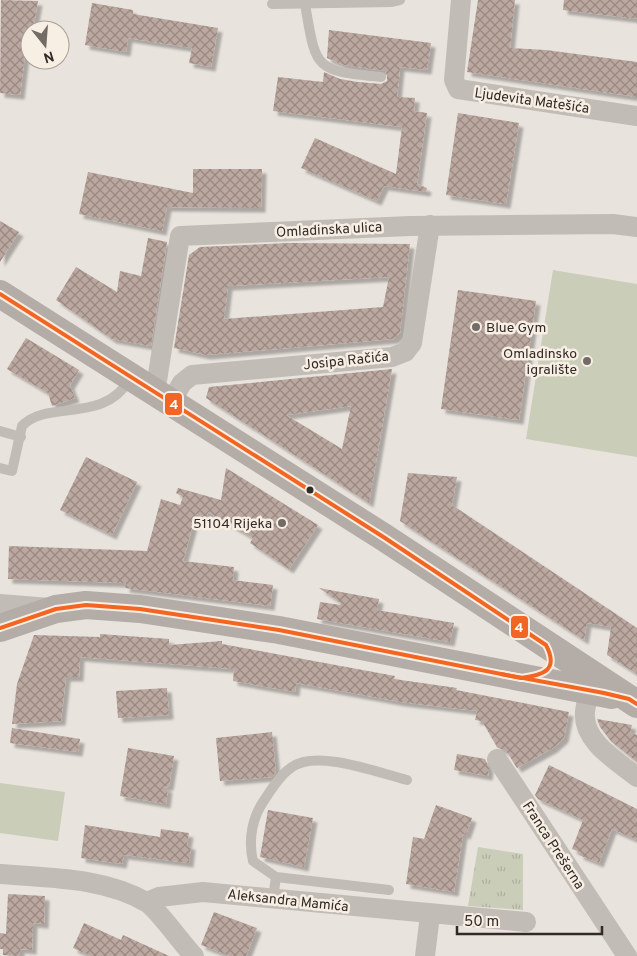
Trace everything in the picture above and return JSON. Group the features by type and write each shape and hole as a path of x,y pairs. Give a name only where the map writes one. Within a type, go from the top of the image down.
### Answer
{"main road":[{"path":"0,294 162,399 385,538 546,645 587,680 633,702"},
{"path":"0,628 56,609 86,605 179,614 279,630 521,678 587,680"},
{"path":"521,678 541,676 549,667 551,656 546,645"}],"street":[{"name":"Ljudevita Matešića","path":"462,0 454,80 458,89 637,116"},
{"name":"Omladinska ulica","path":"162,399 180,236 430,226 613,224 637,227"},
{"name":"Josipa Račića","path":"162,399 192,376 392,357 405,352 412,343 430,226"},
{"path":"0,604 56,609"},
{"path":"587,680 584,714 588,731 600,746 637,776"},
{"name":"Franca Prešerna","path":"497,759 627,956"},
{"path":"0,874 83,881 122,892 147,902 194,956"},
{"name":"Aleksandra Mamića","path":"147,902 159,897 203,892 430,915 526,922"},
{"path":"425,956 430,915"}],"lane":[{"path":"272,4 392,2 400,0"},
{"path":"305,4 318,60 328,68 342,74 381,77"},
{"path":"0,468 12,471 22,426 26,421 36,417 96,406 124,388 130,378"},
{"path":"0,431 21,437"},
{"path":"389,890 276,877 253,861 250,839 254,819 263,801 292,766 310,761 330,760 407,780"},
{"path":"273,898 276,877"}],"green space":[{"name":"Omladinsko igralište","path":"553,270 637,284 637,457 526,439"},
{"path":"0,783 65,792 58,841 0,833"},
{"path":"478,847 523,854 523,910 468,906"}],"building":[{"path":"1,0 38,1 35,20 20,20 20,70 23,70 20,95 0,93"},
{"path":"478,0 515,0 510,48 546,50 637,62 637,97 467,72"},
{"path":"564,0 637,0 637,19 563,10"},
{"path":"92,3 133,10 133,14 218,28 211,67 189,63 192,48 128,38 126,52 85,45"},
{"path":"329,30 431,43 427,70 400,67 397,97 415,98 414,111 427,113 417,184 427,188 426,192 384,186 377,201 301,168 315,138 396,174 402,127 273,111 278,77 323,82 324,72 340,79 358,82 381,84 387,81 385,71 344,65 327,58"},
{"path":"458,113 519,123 506,204 446,195"},
{"path":"193,169 262,169 261,208 167,207 162,231 79,214 88,172 193,193"},
{"path":"0,221 19,232 0,262"},
{"path":"148,238 167,242 151,346 112,339 56,300 76,267 117,292 120,271 141,276"},
{"path":"289,243 410,244 400,333 394,339 206,355 174,348 189,255 200,247","holes":["389,277 383,307 224,319 228,286"]},
{"path":"458,290 536,301 519,420 441,409"},
{"path":"26,338 79,370 70,385 75,398 52,406 48,393 7,369"},
{"path":"392,369 369,503 206,398 209,387","holes":["351,406 342,449 286,415"]},
{"path":"86,457 137,482 112,535 60,510"},
{"path":"226,468 318,525 289,569 250,543 253,538 208,512 207,517 196,514 183,561 234,567 233,580 273,585 270,606 125,588 126,583 8,579 9,546 147,551 161,499 180,505 183,497 176,493 178,488 221,500"},
{"path":"408,473 457,477 452,505 637,628 637,674 607,655 611,627 587,623 584,640 400,521"},
{"path":"319,588 379,599 377,610 454,623 450,642 317,619 320,602 340,605 341,603"},
{"path":"100,634 169,639 169,645 222,641 222,644 395,676 394,679 457,688 456,690 569,712 564,738 553,748 517,768 507,752 497,747 482,721 475,720 477,711 401,702 296,683 295,692 233,681 234,669 80,657 79,677 66,677 61,721 12,724 17,684 34,635 100,637"},
{"path":"167,688 169,715 118,718 116,691"},
{"path":"597,719 632,725 630,733 637,735 637,762 611,741 600,727"},
{"path":"12,728 80,739 78,752 10,743"},
{"path":"272,732 276,772 272,777 220,781 216,738"},
{"path":"128,748 174,756 169,786 162,787 168,788 166,804 120,796"},
{"path":"457,754 485,759 489,768 488,776 454,770"},
{"path":"549,765 637,809 637,840 612,829 599,863 579,855 580,852 572,849 583,820 538,799 535,795"},
{"path":"436,805 472,818 466,835 463,834 454,892 406,884 413,837 424,839"},
{"path":"268,810 313,818 304,867 260,857"},
{"path":"85,825 160,837 161,829 189,833 187,845 191,845 189,863 124,855 122,864 81,858"},
{"path":"8,894 45,896 44,924 33,923 32,950 20,949 20,956 3,955 3,949 0,949 0,933 6,934"},
{"path":"214,912 257,928 246,956 230,956 201,945"},
{"path":"84,923 121,940 123,935 169,956 91,956 73,948"}],"transit line":[{"name":"4","path":"0,294 385,538 546,645 551,660 547,670 536,675 521,678 279,630 140,609 86,605 56,609 0,628"},
{"name":"4","path":"501,674 604,693 629,699 637,704"}],"place":[{"name":"Blue Gym","path":"476,327"},
{"name":"Omladinsko igralište","path":"587,361"},
{"name":"51104 Rijeka","path":"282,523"}]}
